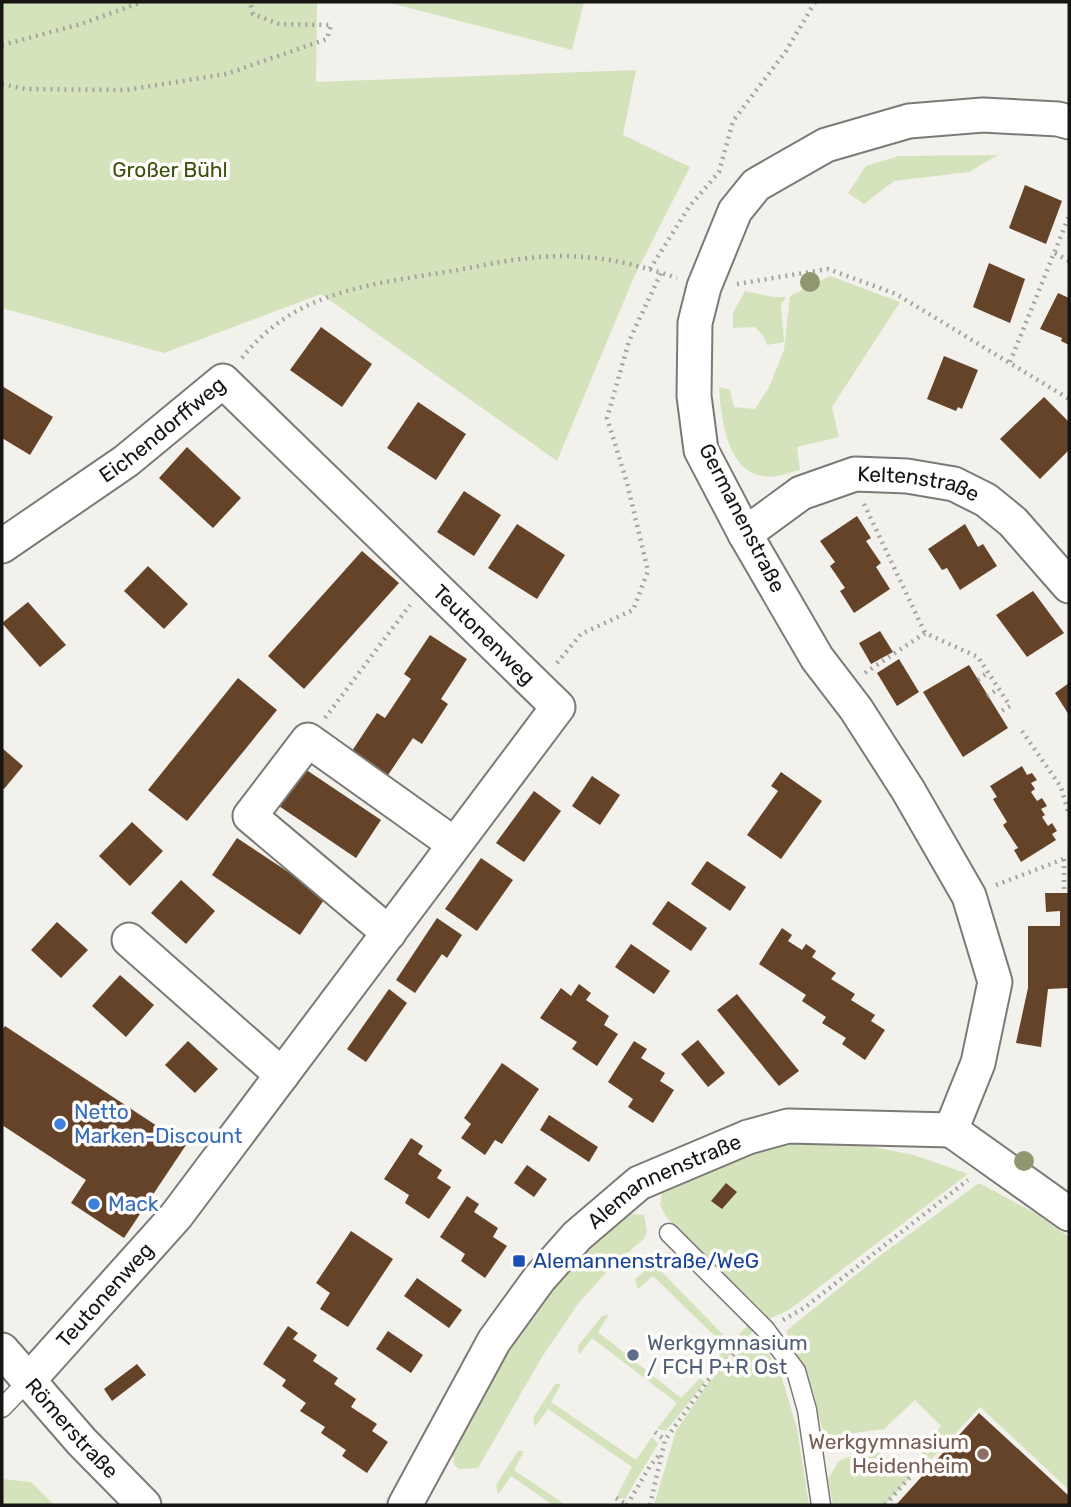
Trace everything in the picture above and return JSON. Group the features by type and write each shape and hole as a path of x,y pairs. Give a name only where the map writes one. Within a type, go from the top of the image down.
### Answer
{"street":[{"name":"Germanenstraße","path":"951,1130 978,1063 995,982 969,896 908,790 841,689 817,658 745,534 702,450 694,396 695,323 704,288 735,211 756,185 826,145 909,121 983,115 1058,118 1069,122"},
{"name":"Eichendorffweg","path":"2,546 126,461 223,381 428,582"},
{"name":"Keltenstraße","path":"745,534 800,493 822,485 855,474 907,476 954,484 986,500 1013,522 1069,586"},
{"name":"Teutonenweg","path":"28,1381 176,1216 558,707 428,582"},
{"path":"389,933 250,816 308,740 454,844"},
{"path":"129,940 282,1075"},
{"name":"Alemannenstraße","path":"405,1505 494,1341 539,1279 577,1236 639,1183 748,1137 788,1126 951,1130"},
{"path":"951,1130 1069,1214"},
{"name":"Römerstraße","path":"2,1350 82,1442 144,1505"}],"lane":[{"path":"669,1233 762,1326 796,1371 807,1410 821,1505"},
{"path":"2,1408 28,1381"}],"path":[{"path":"2,45 81,24 142,2"},
{"path":"2,84 25,89 125,90 226,74 327,39 331,24 279,24 253,14 250,2"},
{"path":"650,269 689,207 719,172 733,121 786,51 815,2"},
{"path":"1010,362 1069,216"},
{"path":"1055,253 1069,261"},
{"path":"223,381 258,338 295,313 339,295 370,286 530,256 586,257 650,269 704,288 744,284 828,269 895,294 1069,399"},
{"path":"537,689 581,634 633,610 648,571 607,418 629,341 661,273"},
{"path":"862,499 925,633 978,657 1010,706 998,713"},
{"name":"Teutonenweg","path":"308,740 428,582"},
{"path":"841,689 925,633"},
{"path":"978,680 988,672"},
{"path":"988,696 999,688"},
{"path":"1023,731 1061,787 1069,815"},
{"path":"989,888 1066,858 1064,893"},
{"path":"650,1505 665,1440 709,1379 762,1326 780,1322 804,1308 995,1160"},
{"path":"704,1374 709,1379"},
{"path":"655,1432 665,1440"},
{"path":"616,1498 627,1505 650,1465 663,1451"},
{"path":"885,1505 910,1477"}],"green space":[{"name":"Großer Bühl","path":"2,2 317,2 316,82 636,70 623,135 690,167 634,277 557,461 321,294 164,353 2,308"},
{"path":"386,2 584,2 572,50"},
{"path":"998,155 969,172 894,181 864,204 848,193 866,166 899,156"},
{"path":"830,276 900,302 832,407 839,437 797,447 800,470 772,477 750,472 740,464 728,440 719,387 730,390 734,407 755,409 769,387 784,350 790,296"},
{"path":"745,291 786,297 781,305 784,342 767,345 755,327 733,328 733,313"},
{"path":"827,1138 914,1155 968,1174 789,1310 771,1318 764,1316 667,1218 660,1205 663,1186 744,1148"},
{"path":"979,1183 1037,1214 1069,1237 1069,1490 980,1407 931,1460 921,1452 941,1426 915,1400 884,1429 830,1436 822,1428 813,1392 786,1331 878,1257"},
{"path":"614,1212 644,1215 647,1231 644,1239 612,1266 578,1304 542,1357 478,1468 460,1469 454,1465 452,1446 491,1372 537,1302"},
{"path":"669,1252 674,1255 660,1270 731,1343 750,1323 755,1329 711,1374 707,1370 726,1347 653,1276 638,1289 635,1279"},
{"path":"609,1314 598,1332 681,1398 700,1378 705,1382 666,1431 657,1429 677,1403 592,1338 579,1355 578,1346 602,1316"},
{"path":"758,1335 781,1375 797,1428 809,1505 654,1505 676,1431 708,1383"},
{"path":"555,1384 561,1384 551,1402 636,1460 652,1437 658,1444 625,1499 616,1498 632,1467 548,1409 535,1427 533,1418"},
{"path":"518,1451 524,1451 514,1470 566,1505 553,1505 511,1476 498,1495 496,1485"},
{"path":"879,1453 910,1477 885,1505 833,1505 828,1479 839,1461 857,1454"},
{"path":"2,1479 31,1482 54,1505 2,1505"}],"building":[{"path":"1025,185 1062,201 1046,244 1009,228"},
{"path":"989,263 1025,279 1010,323 973,307"},
{"path":"1058,293 1069,298 1069,345 1061,341 1062,338 1040,329"},
{"path":"321,327 372,364 342,407 290,370"},
{"path":"944,356 978,370 962,409 958,407 956,411 927,399"},
{"path":"2,386 53,417 30,455 2,438"},
{"path":"1044,397 1069,422 1069,450 1040,479 1000,439"},
{"path":"418,402 466,434 436,480 387,448"},
{"path":"187,447 241,498 213,528 159,478"},
{"path":"464,491 501,515 474,556 437,532"},
{"path":"857,516 871,538 866,541 881,563 876,567 890,589 854,613 840,591 845,588 830,566 835,562 820,541"},
{"path":"517,524 565,555 537,599 488,568"},
{"path":"965,524 978,547 983,544 997,566 960,590 947,568 942,570 928,549"},
{"path":"362,551 399,583 304,689 268,656"},
{"path":"148,566 188,604 164,629 124,591"},
{"path":"1033,591 1064,633 1027,657 996,615"},
{"path":"28,602 66,645 40,667 2,623"},
{"path":"880,631 893,652 871,664 859,643"},
{"path":"430,635 467,659 441,699 448,704 422,744 413,738 386,778 350,754 377,713 385,718 411,679 404,674"},
{"path":"899,659 919,692 897,706 877,673"},
{"path":"969,665 1008,728 963,757 923,692"},
{"path":"238,678 277,710 187,821 148,790"},
{"path":"1069,683 1069,715 1055,693"},
{"path":"2,748 23,766 4,789 2,787"},
{"path":"299,765 381,820 356,858 273,802"},
{"path":"1022,766 1027,775 1032,773 1037,780 1031,783 1035,789 1031,792 1037,801 1042,798 1047,806 1041,809 1045,815 1042,817 1048,826 1052,823 1057,831 1052,834 1056,840 1021,862 1014,850 1018,848 1003,825 1007,822 993,799 997,797 990,786"},
{"path":"781,772 822,801 781,859 747,835 778,791 771,786"},
{"path":"592,776 620,795 600,825 572,806"},
{"path":"534,791 561,811 524,862 496,843"},
{"path":"132,822 163,851 130,886 99,856"},
{"path":"237,838 326,897 300,935 212,875"},
{"path":"481,858 513,880 477,931 445,909"},
{"path":"707,861 746,887 730,911 691,884"},
{"path":"181,880 215,911 186,944 151,913"},
{"path":"1045,893 1069,893 1069,988 1048,989 1041,1047 1016,1043 1028,988 1028,926 1060,926 1060,911 1046,912"},
{"path":"668,901 707,928 691,951 652,924"},
{"path":"437,918 462,935 447,958 442,954 415,993 396,980"},
{"path":"57,922 88,950 61,978 31,950"},
{"path":"782,928 792,935 788,941 802,950 806,944 816,951 812,957 836,973 831,979 855,994 851,1000 875,1015 871,1021 885,1030 865,1060 842,1044 846,1038 822,1023 826,1017 802,1001 806,995 759,964"},
{"path":"631,944 670,971 654,994 615,967"},
{"path":"120,975 154,1005 126,1037 92,1006"},
{"path":"579,984 591,993 586,1000 609,1016 604,1025 618,1034 597,1066 572,1049 577,1042 540,1018 561,988 571,996"},
{"path":"389,989 407,1003 366,1062 347,1049"},
{"path":"737,994 799,1071 779,1086 717,1010"},
{"path":"5,1026 186,1145 124,1238 71,1203 86,1180 2,1125 2,1030"},
{"path":"698,1040 725,1073 708,1087 681,1054"},
{"path":"188,1041 218,1069 195,1093 165,1065"},
{"path":"634,1041 647,1049 641,1058 665,1073 660,1081 674,1090 653,1123 628,1107 633,1099 608,1082"},
{"path":"502,1063 539,1089 502,1144 495,1140 485,1155 461,1138 471,1124 464,1118"},
{"path":"549,1115 598,1147 589,1162 540,1130"},
{"path":"411,1138 423,1146 418,1154 442,1170 437,1178 451,1187 429,1219 405,1203 409,1195 384,1179"},
{"path":"527,1165 547,1179 534,1197 514,1183"},
{"path":"726,1183 737,1192 722,1209 711,1201"},
{"path":"467,1196 479,1204 474,1212 498,1228 493,1237 507,1246 485,1278 461,1261 465,1254 440,1237"},
{"path":"351,1231 393,1259 348,1327 320,1309 330,1293 316,1283"},
{"path":"417,1278 462,1310 449,1328 404,1296"},
{"path":"288,1326 298,1333 293,1339 317,1355 313,1361 338,1378 334,1384 356,1399 351,1407 377,1424 372,1431 388,1442 367,1473 342,1456 346,1450 321,1433 325,1427 300,1411 306,1403 282,1386 286,1380 263,1364"},
{"path":"388,1331 423,1355 411,1373 376,1349"},
{"path":"137,1364 146,1375 112,1401 104,1389"},
{"name":"Werkgymnasium Heidenheim","path":"979,1413 1069,1496 1069,1505 896,1505"}],"place":[{"name":"Netto Marken-Discount","path":"60,1124"},
{"name":"Mack","path":"94,1204"},
{"name":"Alemannenstraße/WeG","path":"519,1261"},
{"name":"Werkgymnasium / FCH P+R Ost","path":"633,1355"},
{"name":"Werkgymnasium Heidenheim","path":"983,1454"}]}
